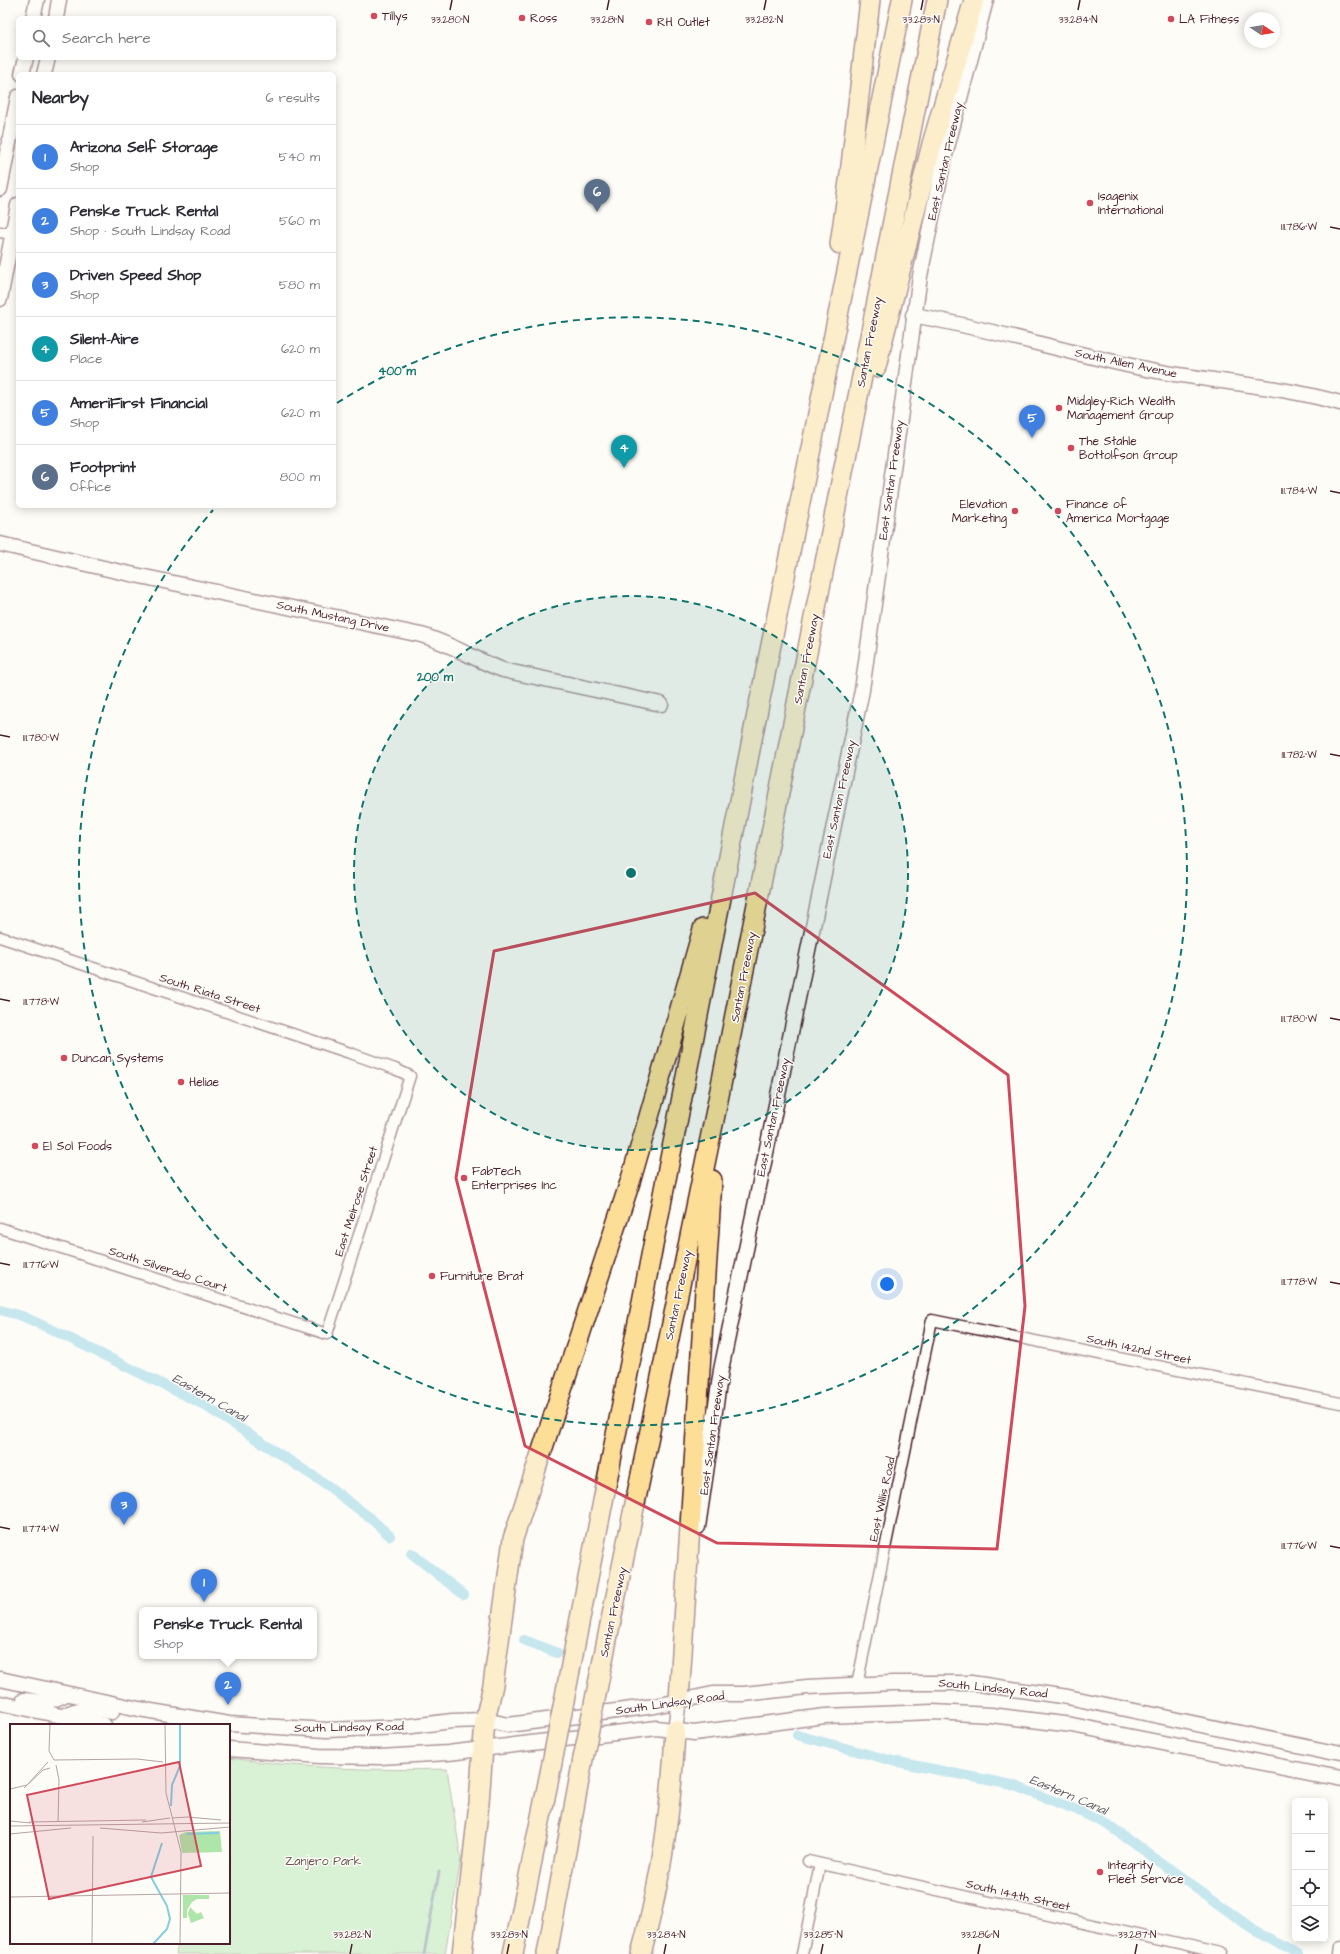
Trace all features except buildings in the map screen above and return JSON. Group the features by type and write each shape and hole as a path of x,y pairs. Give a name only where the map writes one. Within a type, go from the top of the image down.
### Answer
{"highway":[{"path":"808,461 812,402 849,181 870,0"},
{"path":"513,1954 552,1763 755,724 902,0"},
{"name":"Santan Freeway","path":"547,1954 583,1759 716,1110 937,0"},
{"path":"848,445 874,378 932,144 974,0"},
{"path":"462,1954 479,1803 485,1720 493,1685 508,1566 517,1526 645,1134 718,878 755,724"},
{"path":"679,1700 716,1110"},
{"path":"641,1954 657,1893 662,1862 673,1765 675,1730"}],"main road":[{"path":"33,16 37,0"},
{"path":"56,16 59,0"},
{"name":"East Santan Freeway","path":"686,1598 723,1362 862,690 913,315 942,166 986,0"},
{"path":"22,72 26,60"},
{"path":"44,72 48,60"},
{"path":"0,188 16,107"},
{"path":"0,298 6,233 16,210"},
{"name":"South Allen Avenue","path":"913,315 993,331 1148,370 1294,393 1340,403"},
{"name":"South Mustang Drive","path":"0,544 121,572 421,635 450,645 503,670 661,704"},
{"name":"South Lindsay Road","path":"0,1679 140,1709 229,1724"},
{"name":"South Lindsay Road","path":"230,1724 327,1730 404,1727 452,1721 485,1720 508,1725 654,1706 713,1694 744,1694 857,1684 926,1682 971,1684 1016,1689 1083,1700 1340,1754"},
{"path":"0,1697 45,1702 54,1700 66,1694"},
{"path":"675,1730 679,1700"},
{"path":"0,1703 99,1724"},
{"path":"63,1716 73,1710 80,1709 92,1709 118,1713 140,1709"},
{"name":"South Lindsay Road","path":"230,1749 319,1756 380,1757 483,1749 657,1728 694,1733 852,1714 933,1712 990,1715 1118,1732 1340,1778"}],"street":[{"name":"South Riata Street","path":"0,938 352,1054 396,1069 410,1076"},
{"name":"East Melrose Street","path":"327,1334 410,1076"},
{"name":"South Silverado Court","path":"0,1228 327,1334"},
{"name":"South 142nd Street","path":"932,1320 1340,1404"},
{"name":"East Willis Road","path":"857,1684 932,1320"},
{"name":"South 144th Street","path":"808,1861 1222,1954"},
{"path":"802,1954 820,1864"}],"highlighted area":[{"path":"755,893 1008,1075 1025,1306 997,1549 717,1543 525,1446 456,1178 494,951"}],"green space":[{"name":"Zanjero Park","path":"230,1758 338,1768 392,1770 447,1769 461,1859 445,1954 176,1954 178,1944 230,1944"}],"waterway":[{"name":"Eastern Canal","path":"0,1310 22,1316 55,1331 204,1405 327,1485 369,1517 390,1536"},
{"name":"Eastern Canal","path":"411,1553 464,1595"},
{"name":"Eastern Canal","path":"524,1640 557,1653"},
{"name":"Eastern Canal","path":"797,1735 893,1761 1012,1785 1077,1810 1110,1826 1250,1927 1297,1954"},
{"path":"424,1954 439,1872"}],"place":[{"name":"Tillys","path":"374,16"},
{"name":"Ross","path":"522,18"},
{"name":"LA Fitness","path":"1171,19"},
{"name":"RH Outlet","path":"649,22"},
{"name":"Isagenix International","path":"1090,203"},
{"name":"Footprint","path":"597,212"},
{"name":"Midgley-Rich Wealth Management Group","path":"1059,408"},
{"name":"AmeriFirst Financial","path":"1032,438"},
{"name":"The Stahle Bottolfson Group","path":"1071,448"},
{"name":"Silent-Aire","path":"624,468"},
{"name":"Elevation Marketing","path":"1015,511"},
{"name":"Finance of America Mortgage","path":"1058,511"},
{"name":"Duncan Systems","path":"64,1058"},
{"name":"Heliae","path":"181,1082"},
{"name":"El Sol Foods","path":"35,1146"},
{"name":"FabTech Enterprises Inc","path":"464,1178"},
{"name":"Furniture Brat","path":"432,1276"},
{"name":"Driven Speed Shop","path":"124,1525"},
{"name":"Arizona Self Storage","path":"204,1602"},
{"name":"Penske Truck Rental","path":"228,1705"},
{"name":"Integrity Fleet Service","path":"1100,1872"}]}
